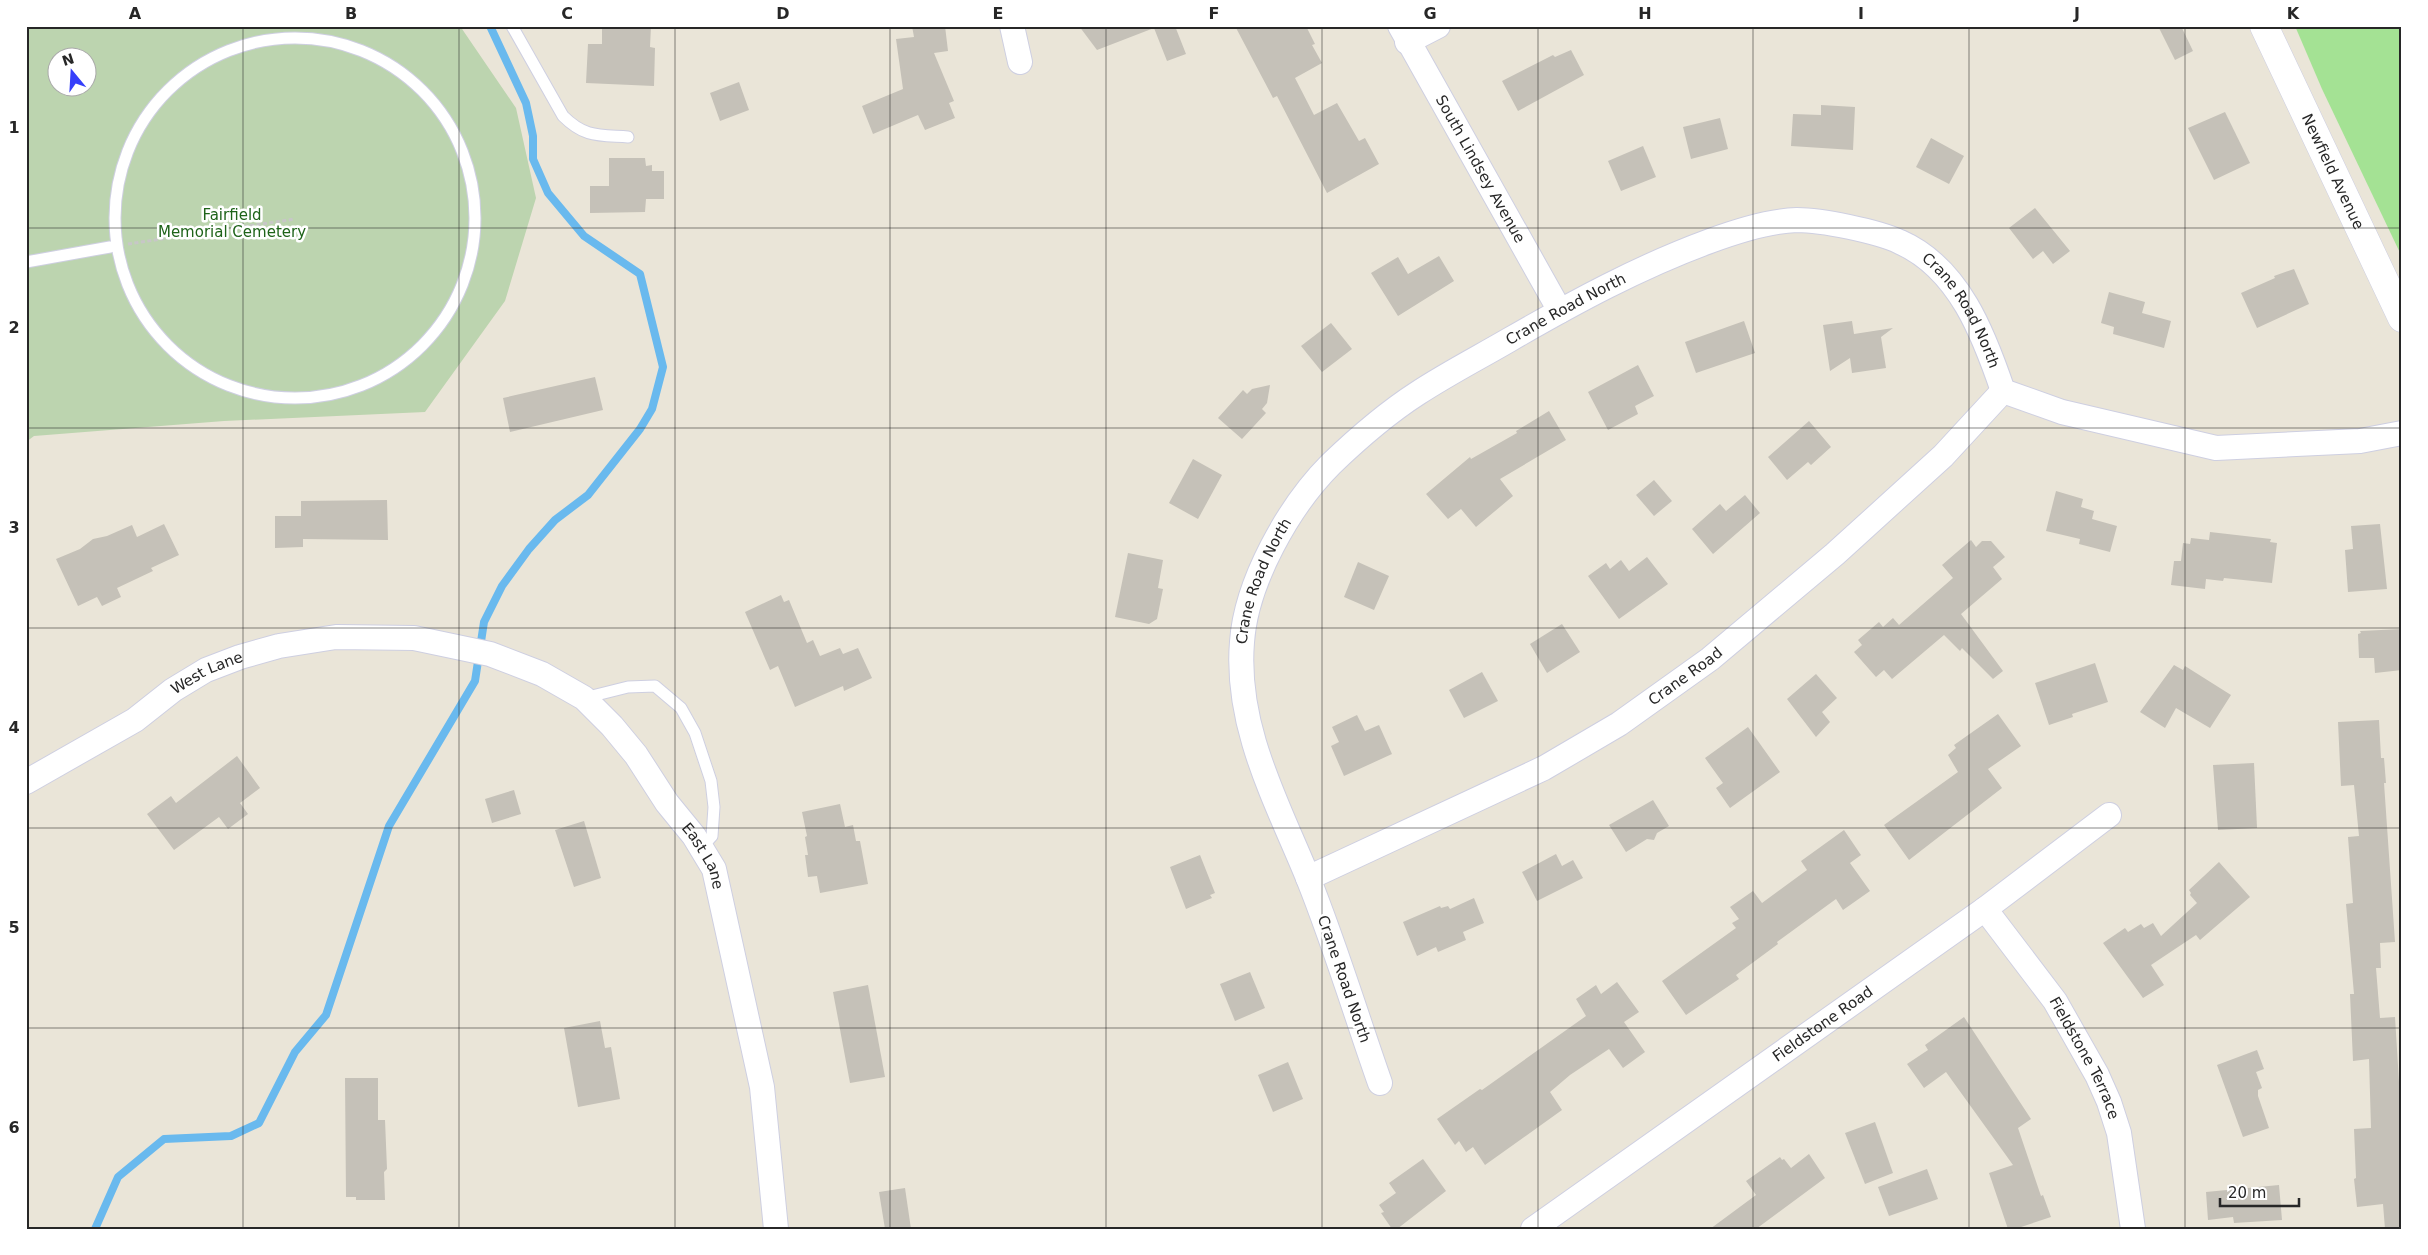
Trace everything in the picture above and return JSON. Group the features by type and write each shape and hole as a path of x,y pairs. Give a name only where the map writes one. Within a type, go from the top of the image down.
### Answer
{"main road":[{"name":"Newfield Avenue","path":"2264,26 2402,318"}],"street":[{"path":"1012,26 1020,62"},
{"path":"1403,34 1438,26"},
{"name":"South Lindsey Avenue","path":"1403,34 1560,311"},
{"name":"Crane Road North","path":"1380,1083 1308,878 1275,803 1250,727 1243,685 1241,644 1246,611 1257,576 1297,506 1329,466 1366,433 1416,394 1560,311 1645,267 1723,236 1757,227 1796,220 1829,223 1899,241 1924,257 1945,277 1964,300 1990,353 2003,392"},
{"path":"2003,392 2062,412 2216,448 2360,441 2402,433"},
{"name":"Crane Road","path":"1308,878 1544,768 1619,724 1710,659 1835,554 1942,456 2003,392"},
{"name":"West Lane","path":"26,782 135,720 173,690 206,670 240,657 279,646 336,637 414,638"},
{"name":"East Lane","path":"414,638 483,652 542,674 584,698 612,726 636,755 667,803 701,848 714,869 762,1087 776,1229"},
{"name":"Fieldstone Road","path":"1533,1229 1984,909 2109,815"},
{"name":"Fieldstone Terrace","path":"1984,909 2055,1001 2110,1102 2119,1133 2133,1229"}],"lane":[{"path":"512,26 563,116 574,127 582,132 596,135 628,136"},
{"path":"301,40 344,45 394,63 416,81 448,126 470,182 476,208 476,234 470,262 456,301 421,354 400,369 377,380 353,389 328,395 293,397 262,393 213,377 172,347 150,321 116,267 110,247 111,213 119,178 131,142 149,110 167,88 194,69 264,43 301,40"},
{"path":"26,262 110,247"},
{"path":"584,698 628,687 655,686 681,708 695,733 711,781 714,807 712,836 701,848"}],"path":[{"path":"110,247 295,219"}],"green space":[{"name":"Fairfield Memorial Cemetery","path":"26,26 460,26 516,108 536,198 505,301 425,412 224,421 34,436 26,442"},
{"path":"2295,26 2402,26 2402,257 2322,89"}],"building":[{"path":"602,26 651,26 650,47 655,48 654,86 586,83 588,44 602,44"},
{"path":"912,26 945,26 948,51 934,53 954,101 949,103 955,118 925,130 918,115 873,134 862,106 903,89 896,39 914,37"},
{"path":"1079,26 1175,26 1186,54 1167,61 1154,28 1097,50"},
{"path":"1235,26 1306,26 1315,44 1312,45 1322,63 1295,78 1314,115 1337,103 1359,141 1365,138 1379,164 1327,193 1277,96 1273,98"},
{"path":"2158,26 2181,26 2193,51 2175,60"},
{"path":"1571,50 1584,75 1518,111 1502,81 1553,55 1555,57"},
{"path":"739,82 749,110 720,121 710,93"},
{"path":"1821,105 1855,107 1853,150 1791,146 1793,114 1821,115"},
{"path":"2225,112 2250,163 2214,180 2188,128"},
{"path":"1720,118 1728,149 1691,159 1683,127"},
{"path":"1931,138 1964,156 1949,184 1916,167"},
{"path":"1643,146 1656,177 1621,191 1608,161"},
{"path":"609,158 645,158 646,166 652,165 652,171 664,171 664,199 646,199 645,212 590,213 590,186 609,186"},
{"path":"2035,208 2070,251 2053,264 2043,251 2033,259 2009,228"},
{"path":"1439,256 1454,281 1398,316 1371,273 1398,257 1408,274"},
{"path":"2294,269 2309,304 2257,328 2241,293 2275,278 2274,276"},
{"path":"2109,292 2145,302 2142,313 2171,321 2164,348 2113,334 2114,327 2101,323"},
{"path":"1744,321 1755,353 1696,373 1685,342"},
{"path":"1852,321 1854,334 1893,328 1881,337 1886,368 1852,373 1850,358 1830,371 1823,325"},
{"path":"1331,323 1352,349 1322,372 1301,346"},
{"path":"1638,365 1654,396 1635,406 1638,414 1608,430 1588,392"},
{"path":"595,377 603,410 510,432 503,398"},
{"path":"1270,385 1267,403 1262,409 1266,413 1242,439 1218,418 1243,390 1247,394 1252,389"},
{"path":"1549,411 1566,440 1500,479 1513,496 1476,527 1461,509 1448,519 1426,494 1470,457 1471,459 1517,433 1516,431"},
{"path":"1809,421 1831,447 1811,465 1808,462 1787,480 1768,457"},
{"path":"1193,459 1222,475 1198,519 1169,503"},
{"path":"1654,480 1672,501 1654,516 1636,495"},
{"path":"2056,491 2083,499 2081,507 2094,511 2092,519 2117,526 2110,552 2079,544 2080,539 2046,531"},
{"path":"1745,495 1760,513 1713,554 1692,529 1720,504 1726,511"},
{"path":"387,500 388,540 303,539 303,547 275,548 275,516 301,516 301,501"},
{"path":"164,524 179,555 151,568 153,571 117,588 121,597 102,606 97,597 78,606 56,559 80,549 93,539 107,536 132,525 137,537"},
{"path":"2380,524 2387,589 2348,592 2345,550 2353,549 2351,526"},
{"path":"2210,532 2271,539 2270,542 2277,543 2272,583 2224,578 2223,581 2206,579 2205,589 2171,585 2174,561 2181,561 2183,543 2190,544 2191,538 2209,540"},
{"path":"1971,540 1976,547 1982,541 1991,541 2005,557 1993,567 2002,579 1961,614 2003,671 1993,679 1962,648 1960,651 1944,635 1892,679 1884,670 1876,677 1854,652 1862,645 1858,640 1879,622 1883,627 1893,618 1899,625 1953,578 1942,565"},
{"path":"1128,553 1163,560 1158,588 1163,589 1157,619 1149,624 1115,617"},
{"path":"1647,557 1668,584 1619,619 1588,576 1606,563 1610,569 1621,560 1629,571"},
{"path":"1358,562 1389,576 1374,610 1344,597"},
{"path":"781,595 784,602 789,600 807,643 813,640 820,656 840,648 843,654 858,648 872,678 844,691 843,686 795,707 778,666 770,670 745,612"},
{"path":"1562,624 1580,652 1547,673 1530,644"},
{"path":"2402,629 2402,670 2375,673 2374,658 2359,658 2358,634 2361,633 2360,631"},
{"path":"2095,663 2108,702 2072,714 2073,717 2049,725 2035,683"},
{"path":"2174,665 2183,670 2185,666 2231,695 2210,728 2176,708 2165,728 2140,712"},
{"path":"1482,672 1498,701 1464,718 1449,690"},
{"path":"1816,674 1837,698 1822,712 1830,722 1816,737 1787,699"},
{"path":"1998,714 2021,746 1988,769 2002,788 1909,860 1884,825 1958,772 1948,755 1956,748 1954,745"},
{"path":"1357,715 1365,731 1379,725 1392,754 1344,776 1331,746 1339,742 1332,727"},
{"path":"2379,720 2381,758 2384,758 2386,783 2384,783 2395,942 2380,943 2381,968 2376,968 2380,1018 2395,1017 2399,1082 2402,1082 2402,1229 2385,1229 2383,1204 2357,1207 2354,1179 2356,1178 2354,1129 2371,1128 2369,1059 2353,1061 2350,994 2354,994 2346,904 2353,903 2348,837 2359,836 2354,785 2341,786 2338,722"},
{"path":"1748,727 1780,772 1730,808 1716,788 1723,783 1705,758"},
{"path":"237,756 260,788 240,803 248,814 228,829 219,817 174,850 147,814 171,796 176,803"},
{"path":"2254,763 2257,828 2218,830 2213,765"},
{"path":"514,790 521,814 492,823 485,799"},
{"path":"1653,800 1669,826 1657,833 1654,840 1647,839 1626,852 1609,825"},
{"path":"840,804 845,827 853,825 856,841 860,841 868,884 820,893 817,876 808,877 805,855 808,855 805,837 807,836 802,812"},
{"path":"584,821 601,878 574,887 555,830"},
{"path":"1844,830 1861,855 1850,863 1870,891 1843,910 1836,899 1736,975 1739,979 1686,1015 1662,981 1736,928 1732,923 1739,919 1730,907 1753,891 1762,903 1807,870 1801,861"},
{"path":"1556,854 1562,866 1573,860 1583,878 1537,901 1522,872"},
{"path":"1200,855 1215,893 1210,895 1212,898 1186,909 1170,867"},
{"path":"2219,862 2250,897 2200,940 2196,935 2151,965 2164,985 2143,998 2103,943 2125,928 2128,932 2141,924 2144,928 2153,923 2161,936 2197,903 2190,895 2189,890"},
{"path":"1474,898 1484,923 1463,932 1466,940 1438,952 1436,947 1417,956 1403,922 1440,906 1441,908 1448,906 1450,909"},
{"path":"1250,972 1265,1008 1235,1021 1220,984"},
{"path":"1617,982 1639,1012 1624,1022 1645,1052 1623,1068 1609,1049 1570,1075 1550,1092 1562,1110 1485,1165 1473,1147 1466,1152 1459,1141 1455,1145 1437,1119 1480,1089 1482,1090 1586,1016 1576,999 1596,985 1601,994"},
{"path":"868,985 885,1077 850,1083 833,992"},
{"path":"1964,1017 2031,1119 2018,1128 2041,1196 2043,1195 2051,1217 2015,1229 2008,1229 1989,1173 2013,1165 1946,1072 1924,1088 1907,1064 1928,1050 1925,1045"},
{"path":"600,1021 605,1048 611,1047 620,1099 578,1107 564,1028"},
{"path":"2257,1050 2264,1069 2256,1072 2262,1088 2258,1090 2258,1096 2269,1128 2243,1137 2217,1065"},
{"path":"1288,1062 1303,1099 1273,1112 1258,1075"},
{"path":"345,1078 378,1078 378,1120 385,1120 387,1169 384,1172 385,1200 356,1200 356,1197 346,1197"},
{"path":"1875,1122 1893,1173 1865,1184 1845,1133"},
{"path":"1809,1154 1825,1178 1756,1229 1710,1229 1756,1195 1746,1181 1780,1157 1791,1168"},
{"path":"1423,1159 1446,1191 1397,1229 1392,1229 1381,1213 1384,1212 1379,1205 1396,1193 1389,1183"},
{"path":"1927,1169 1938,1199 1889,1216 1878,1187"},
{"path":"2279,1185 2282,1220 2234,1223 2233,1217 2208,1220 2206,1192"},
{"path":"905,1188 911,1229 885,1229 879,1192"}],"waterway":[{"path":"95,1229 118,1177 164,1139 231,1136 259,1123 295,1052 326,1015 389,826 475,681 484,622 502,586 529,549 555,520 588,495 640,429 652,409 663,367 640,274 584,236 548,193 533,159 533,136 526,103 490,26"}]}
